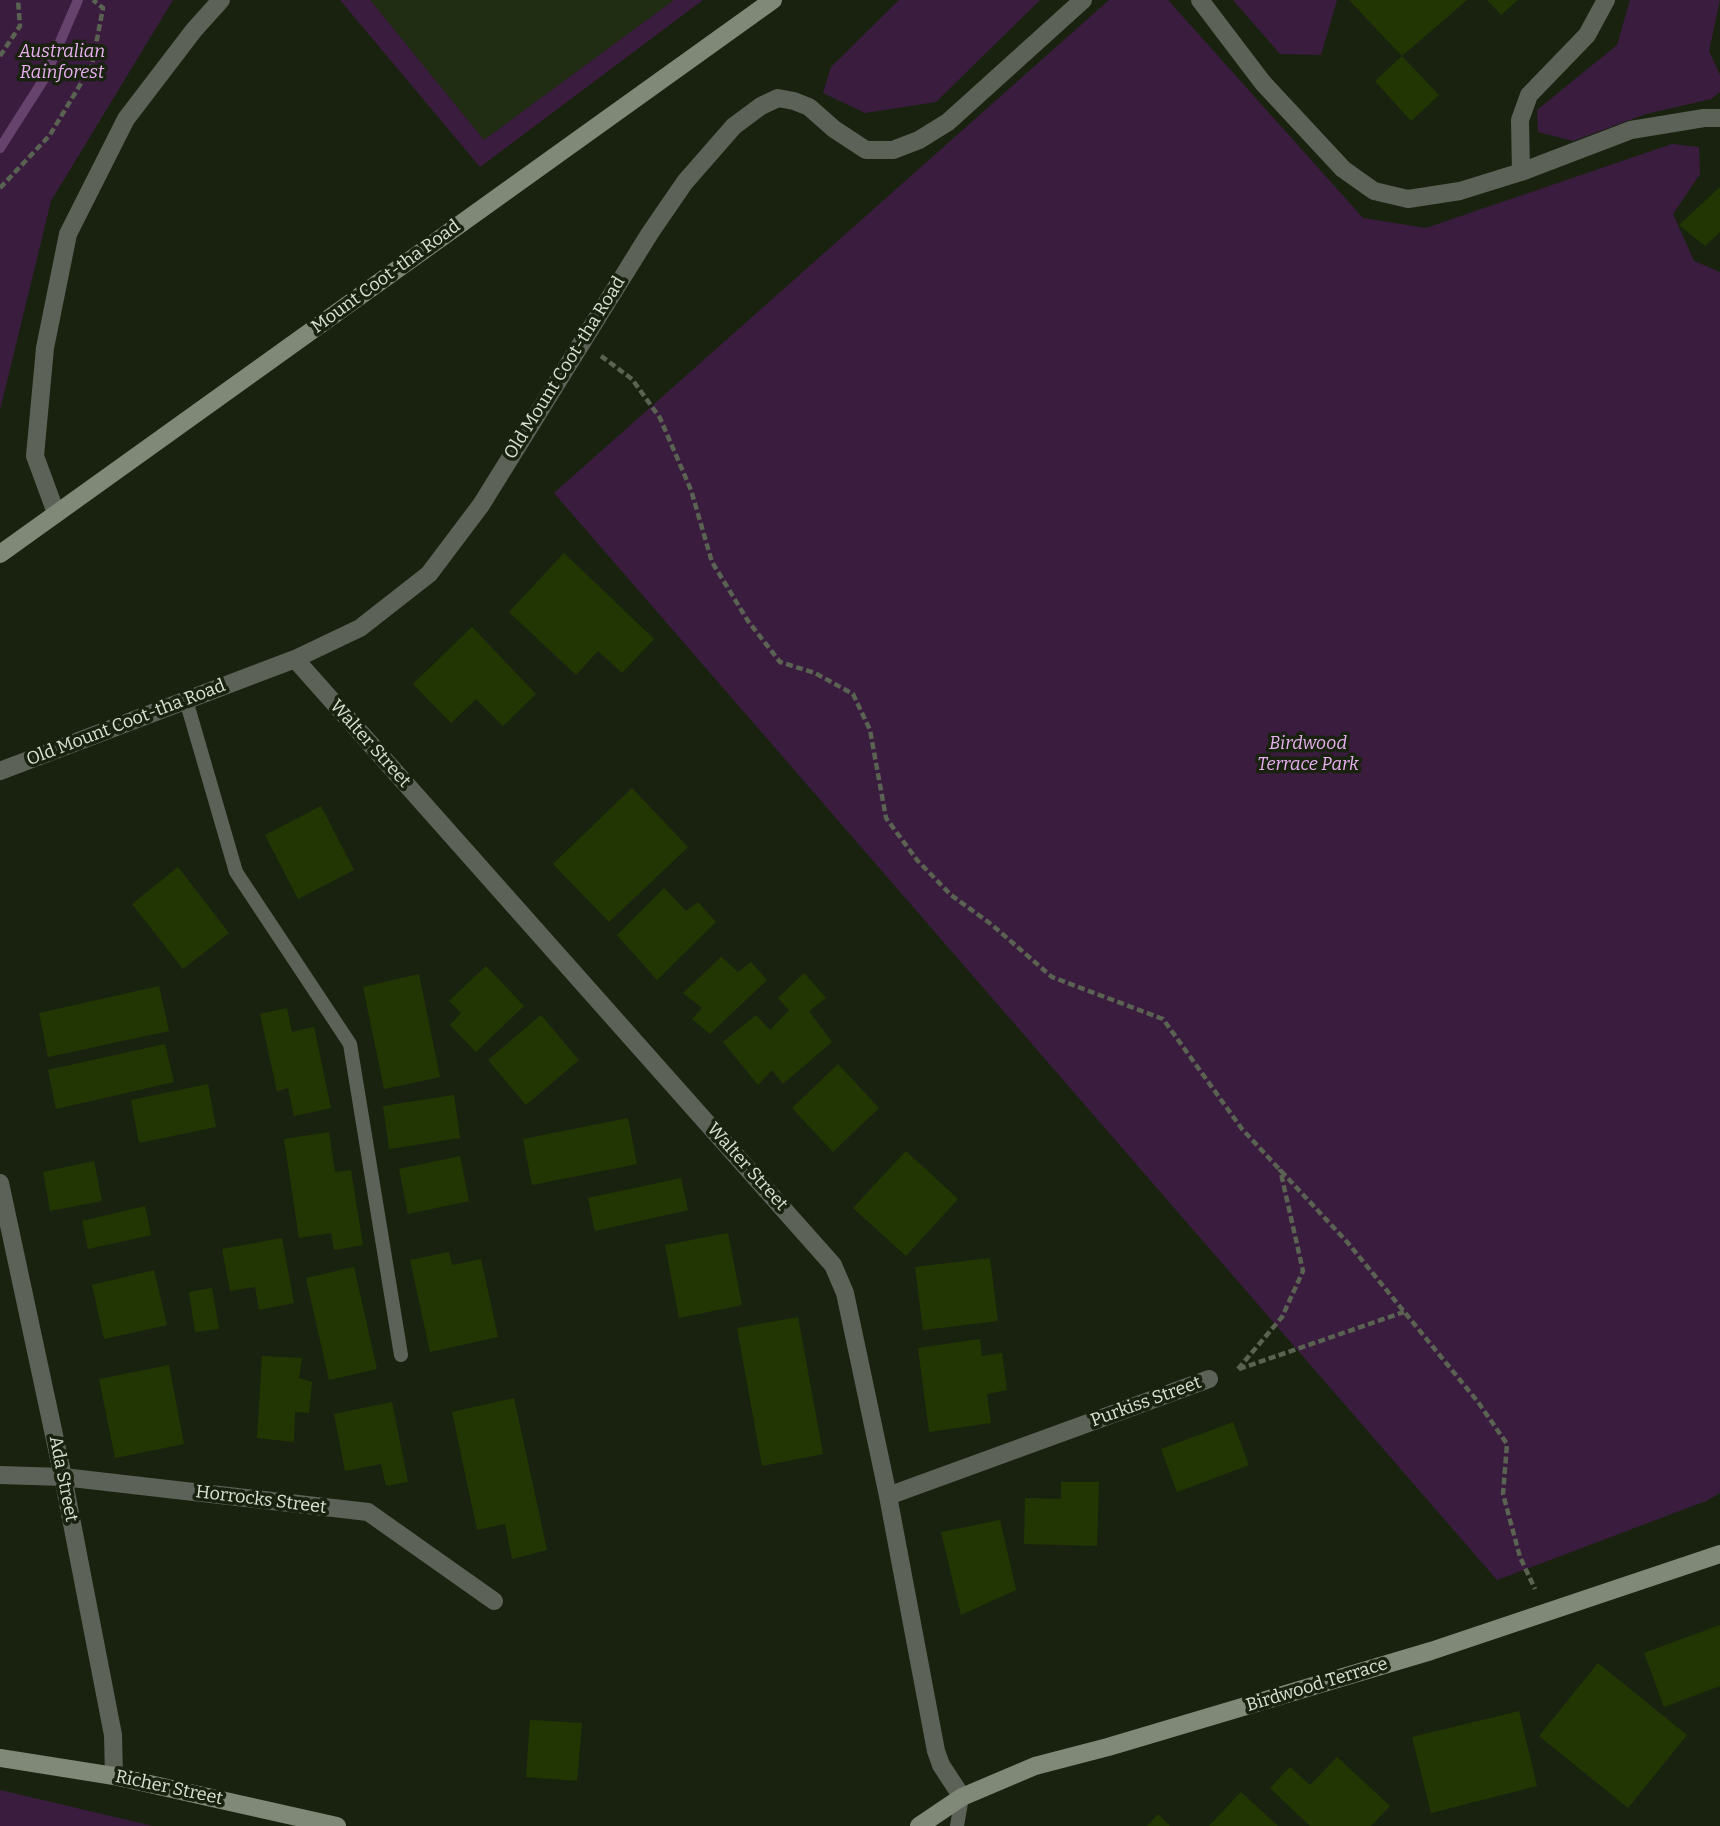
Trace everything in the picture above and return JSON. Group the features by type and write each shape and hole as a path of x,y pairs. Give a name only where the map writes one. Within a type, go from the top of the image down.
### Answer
{"main road":[{"name":"Mount Coot-tha Road","path":"0,554 773,0"},
{"name":"Birdwood Terrace","path":"919,1826 962,1797 1035,1766 1353,1674 1546,1614 1712,1556"},
{"name":"Richer Street","path":"0,1758 114,1776 337,1826"}],"street":[{"path":"56,513 35,456 45,348 68,234 126,119 194,30 221,0"},
{"name":"Old Mount Coot-tha Road","path":"0,771 295,659 360,628 429,574 481,505 581,341 685,181 734,125 778,98 809,107 834,129 866,150 893,150 919,140 948,122 1083,0"},
{"path":"1200,0 1263,83 1343,169 1374,191 1408,199 1460,191 1521,172 1631,130 1692,119 1720,118"},
{"path":"1521,172 1520,120 1529,95 1587,35 1606,0"},
{"name":"Walter Street","path":"295,659 833,1265 845,1293 888,1496 936,1751 941,1765 962,1797"},
{"name":"Ada Street","path":"0,1183 63,1477 113,1735 114,1776"},
{"name":"Purkiss Street","path":"888,1496 1209,1379"},
{"name":"Horrocks Street","path":"0,1475 63,1477 368,1512 494,1601"}],"lane":[{"path":"186,700 236,872 350,1044 401,1355"},
{"path":"1712,1556 1720,1544"},
{"path":"957,1826 962,1797"}],"path":[{"path":"0,56 20,26 18,0"},
{"path":"0,188 50,135 92,65 103,8 93,0"},
{"path":"581,341 632,379 660,418 691,490 712,562 748,621 780,662 815,673 853,694 870,730 886,818 918,860 951,895 991,924 1052,977 1163,1019 1242,1129 1348,1243 1478,1402 1507,1444 1503,1494 1520,1557 1546,1614"},
{"path":"1238,1369 1282,1317 1303,1271 1279,1168"},
{"name":"Purkiss Street","path":"1209,1379 1404,1312"}],"shaded area":[{"path":"370,0 674,0 484,140"}],"green space":[{"name":"Australian Rainforest","path":"0,0 173,0 51,201 0,410"},
{"path":"340,0 370,0 484,140 674,0 703,0 480,167"},
{"path":"899,0 1040,0 936,102 865,113 823,93 831,67"},
{"name":"Birdwood Terrace Park","path":"1109,0 1168,0 1363,218 1426,228 1672,144 1699,147 1700,174 1673,214 1694,261 1720,272 1720,1493 1706,1501 1497,1580 554,493"},
{"path":"1233,0 1337,0 1321,55 1280,54"},
{"path":"1630,0 1720,0 1709,51 1720,75 1720,92 1711,99 1646,114 1573,141 1538,132 1537,110 1617,45"},
{"path":"0,1790 153,1826 0,1826"}],"building":[{"path":"1349,0 1467,0 1402,56"},
{"path":"1487,0 1518,0 1501,15"},
{"path":"1402,56 1439,95 1411,121 1375,81"},
{"path":"1720,187 1720,232 1705,246 1679,225"},
{"path":"564,553 654,639 622,673 598,651 576,675 509,612"},
{"path":"472,627 536,694 503,726 476,699 451,723 413,684"},
{"path":"632,788 688,847 609,922 553,864"},
{"path":"321,806 354,870 298,899 265,835"},
{"path":"178,867 229,933 183,969 132,904"},
{"path":"664,888 686,911 698,902 716,922 657,980 617,935"},
{"path":"721,957 738,972 751,962 767,980 710,1034 692,1019 702,1008 683,993"},
{"path":"486,966 524,1006 476,1052 450,1025 461,1013 449,1001"},
{"path":"804,973 826,998 809,1011 832,1042 783,1084 772,1070 758,1085 723,1042 756,1015 770,1030 789,1010 778,998"},
{"path":"419,974 440,1077 384,1089 363,987"},
{"path":"159,986 169,1031 48,1057 39,1013"},
{"path":"287,1008 292,1032 314,1027 331,1108 294,1116 288,1088 277,1091 260,1014"},
{"path":"541,1015 579,1060 526,1105 488,1060"},
{"path":"165,1044 174,1082 56,1109 48,1070"},
{"path":"838,1064 879,1108 833,1152 792,1108"},
{"path":"208,1084 216,1127 139,1143 131,1100"},
{"path":"454,1095 460,1138 389,1149 383,1106"},
{"path":"628,1118 637,1164 532,1185 523,1139"},
{"path":"329,1132 335,1172 351,1170 363,1245 334,1250 331,1233 299,1238 284,1139"},
{"path":"906,1151 958,1199 906,1256 853,1208"},
{"path":"460,1156 469,1201 408,1214 399,1169"},
{"path":"94,1161 102,1201 50,1211 43,1172"},
{"path":"681,1178 688,1210 595,1231 588,1198"},
{"path":"145,1206 151,1235 88,1249 82,1221"},
{"path":"728,1233 742,1305 679,1318 665,1245"},
{"path":"282,1238 294,1303 259,1310 255,1287 230,1291 222,1249"},
{"path":"449,1252 452,1265 481,1259 498,1337 430,1352 410,1260"},
{"path":"990,1258 998,1321 923,1330 915,1267"},
{"path":"354,1267 377,1369 329,1380 306,1278"},
{"path":"154,1270 167,1325 104,1339 92,1285"},
{"path":"212,1288 219,1329 195,1332 189,1292"},
{"path":"798,1317 823,1454 762,1466 737,1328"},
{"path":"980,1339 982,1356 1002,1353 1007,1390 987,1394 991,1423 929,1432 918,1348"},
{"path":"262,1356 302,1358 299,1378 312,1382 309,1413 295,1412 294,1442 257,1438"},
{"path":"169,1365 184,1444 115,1458 99,1379"},
{"path":"514,1398 547,1550 512,1559 505,1524 477,1530 452,1412"},
{"path":"392,1402 408,1482 386,1486 381,1464 345,1471 334,1414"},
{"path":"1233,1422 1249,1465 1177,1492 1161,1449"},
{"path":"1061,1482 1099,1482 1097,1546 1024,1544 1025,1498 1061,1499"},
{"path":"1000,1520 1016,1590 961,1615 941,1532"},
{"path":"1720,1625 1720,1686 1664,1707 1644,1653"},
{"path":"1598,1663 1687,1735 1628,1808 1539,1736"},
{"path":"1519,1711 1537,1786 1431,1813 1412,1737"},
{"path":"530,1720 582,1723 577,1781 526,1777"},
{"path":"1337,1757 1390,1806 1371,1826 1310,1826 1270,1788 1290,1767 1310,1785"},
{"path":"1241,1792 1278,1826 1209,1826"},
{"path":"1158,1814 1170,1826 1147,1826"}],"waterway":[{"path":"0,148 44,79 78,0"}]}
